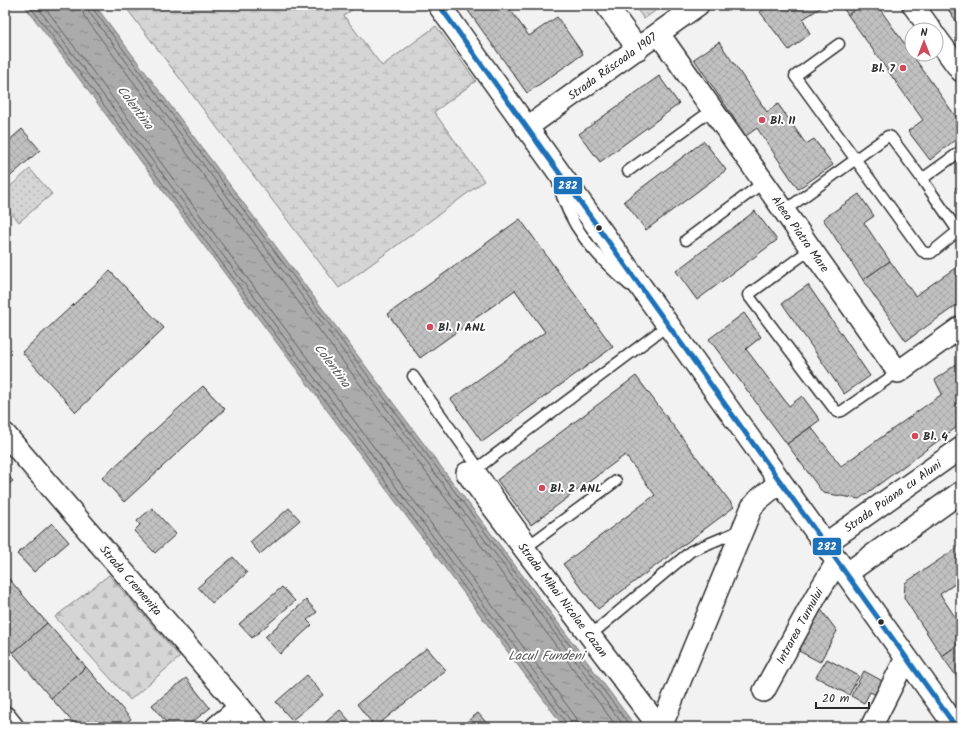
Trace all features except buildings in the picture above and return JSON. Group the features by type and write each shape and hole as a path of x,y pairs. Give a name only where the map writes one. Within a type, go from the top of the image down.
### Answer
{"street":[{"path":"439,5 552,165 956,727"},
{"path":"606,5 638,49"},
{"name":"Strada Răscoala 1907","path":"526,128 698,5"},
{"path":"913,5 925,22"},
{"name":"Aleea Piatra Mare","path":"659,34 898,372"},
{"path":"944,48 961,71"},
{"path":"898,372 961,327"},
{"name":"Strada Cremenița","path":"5,434 257,727"},
{"name":"Strada Poiana cu Aluni","path":"825,544 961,448"},
{"name":"Strada Mihai Nicolae Cazan","path":"473,470 660,727"},
{"path":"660,727 752,507 758,500 780,482"},
{"path":"842,568 961,492"},
{"name":"Intrarea Turnului","path":"764,691 816,596 842,568"},
{"path":"871,727 906,658"},
{"path":"216,727 240,707"},
{"path":"5,717 14,727"}],"lane":[{"path":"784,211 855,160 888,136 891,137 922,179 958,231 931,253 922,251 855,160 795,76 839,44"},
{"path":"628,171 712,110"},
{"path":"922,179 961,151"},
{"path":"686,240 764,182"},
{"path":"811,249 748,295 838,412 842,411 898,372"},
{"path":"473,470 668,325"},
{"path":"414,376 473,470 532,543 616,481"},
{"path":"599,628 691,551 743,529"}],"green space":[{"path":"124,5 358,5 344,16 382,66 436,26 476,81 434,112 484,181 339,288"},
{"path":"634,5 663,5 644,19"},
{"path":"30,169 52,194 19,222 5,206 5,191"},
{"path":"109,575 180,657 130,700 55,617"}],"water":[{"name":"Lacul Fundeni","path":"24,5 95,5 636,727 564,727"}],"transit line":[{"name":"282","path":"439,5 956,727"}],"place":[{"name":"Bl. 7","path":"903,68"},
{"name":"Bl. 11","path":"762,120"},
{"name":"Bl. 1 ANL","path":"430,327"},
{"name":"Bl. 4","path":"915,436"},
{"name":"Bl. 2 ANL","path":"542,488"}],"water label":[{"name":"Colentina","path":"136,107"},
{"name":"Colentina","path":"333,365"}]}
